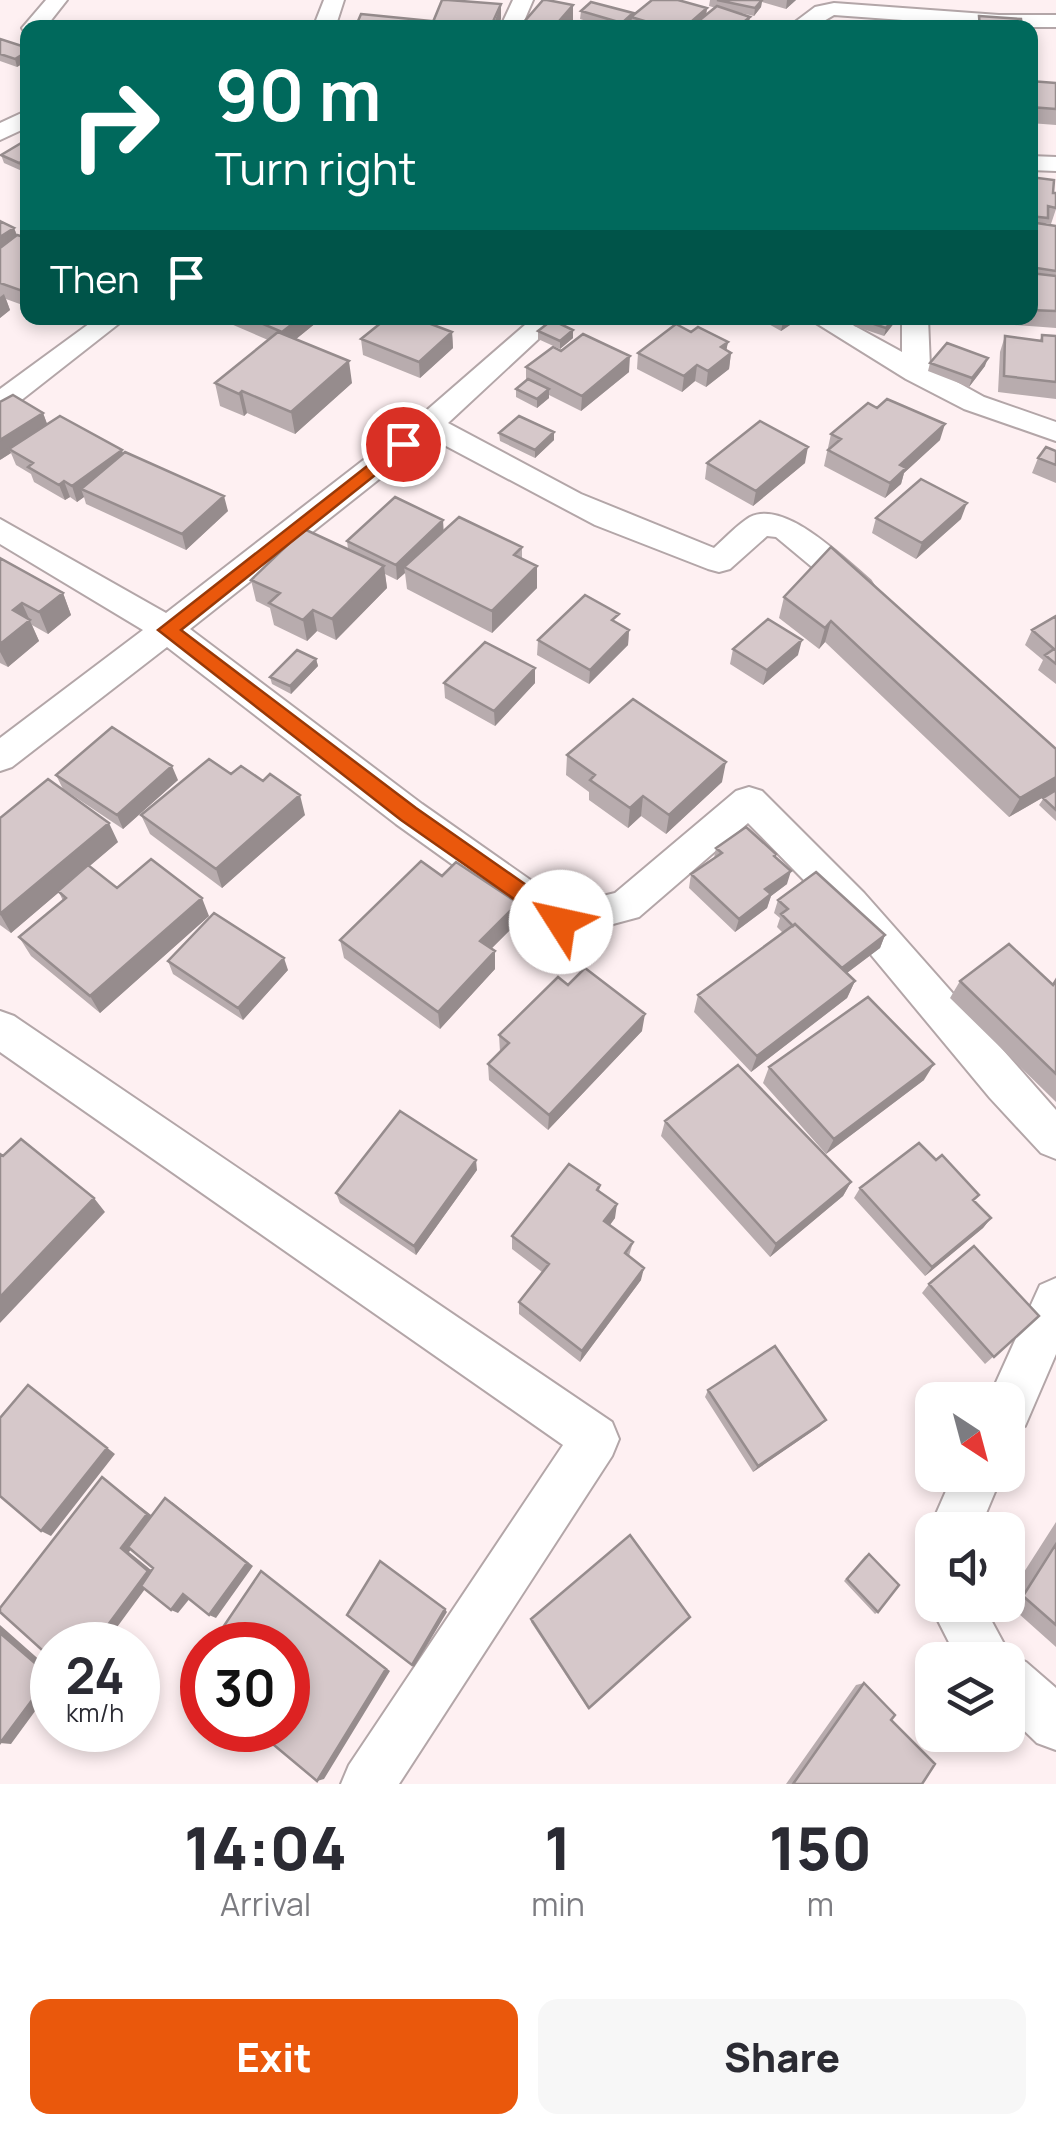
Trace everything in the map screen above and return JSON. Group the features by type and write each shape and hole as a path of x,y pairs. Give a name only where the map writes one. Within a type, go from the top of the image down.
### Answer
{"street":[{"path":"34,20 57,0"},
{"path":"809,20 834,9 985,20"},
{"path":"0,402 104,325"},
{"path":"0,758 429,424 540,325"},
{"path":"834,325 974,403 1056,432"},
{"path":"915,325 916,373"},
{"path":"429,424 529,482 647,538 719,560 761,525 784,528 882,608"},
{"path":"0,530 168,630 409,814 561,922 626,906 749,801 851,904 1056,1139"},
{"path":"0,1029 595,1439 368,1784"},
{"path":"1020,1382 1056,1301"},
{"path":"1025,1696 1056,1724"}],"building":[{"path":"442,0 501,4 494,20 434,20"},
{"path":"543,0 573,5 560,20 526,20"},
{"path":"652,0 678,0 707,8 693,20 631,17"},
{"path":"717,0 762,0 755,8"},
{"path":"591,2 633,13 625,20 612,20 581,11"},
{"path":"717,6 750,17 746,20 700,20"},
{"path":"361,14 421,20 358,20"},
{"path":"979,16 1021,20 979,20"},
{"path":"0,39 20,45 20,56 15,59 0,54"},
{"path":"1038,82 1056,83 1056,109 1038,108"},
{"path":"20,144 20,162 1,155"},
{"path":"1038,178 1054,180 1056,208 1048,206 1048,218 1038,217"},
{"path":"0,221 14,228 0,237"},
{"path":"1038,223 1056,226 1056,271 1038,268"},
{"path":"20,236 20,290 0,283 0,248"},
{"path":"1038,274 1056,276 1056,311 1038,310"},
{"path":"266,325 291,325 282,332"},
{"path":"378,325 434,325 452,332 419,362 361,339"},
{"path":"546,325 562,325 573,330 560,341 538,331"},
{"path":"678,325 691,332 698,327 728,342 721,347 731,353 708,371 697,365 684,376 638,353"},
{"path":"278,332 349,361 291,412 215,383"},
{"path":"583,334 630,356 582,396 526,367 553,347 561,351"},
{"path":"1042,335 1056,336 1056,382 1004,376 1005,336 1042,341"},
{"path":"947,343 988,358 972,378 930,363"},
{"path":"528,379 549,389 537,399 516,389"},
{"path":"13,395 43,413 0,440 0,402"},
{"path":"887,399 945,424 900,465 906,468 890,483 828,450 841,439 831,434 868,403 877,408"},
{"path":"60,416 122,450 72,486 64,481 59,485 28,467 33,463 9,449"},
{"path":"519,416 554,432 535,450 499,433"},
{"path":"760,421 808,447 756,491 707,463"},
{"path":"1046,447 1056,451 1056,465 1038,458"},
{"path":"125,452 224,496 182,534 81,489"},
{"path":"921,479 967,503 922,543 876,518"},
{"path":"395,497 443,520 396,565 347,541"},
{"path":"459,517 522,547 514,555 537,566 492,611 404,567"},
{"path":"304,529 384,566 332,619 313,610 303,620 269,603 280,593 251,580"},
{"path":"831,547 1056,749 1056,777 1020,798 831,621 825,628 784,597"},
{"path":"0,558 63,593 39,612 22,603 13,610 30,620 0,644"},
{"path":"585,595 619,614 612,620 629,630 590,670 538,640"},
{"path":"1056,616 1056,664 1045,655 1054,649 1032,630"},
{"path":"768,619 802,640 767,670 733,649"},
{"path":"485,642 535,668 494,711 444,683"},
{"path":"297,650 316,659 290,686 270,677"},
{"path":"633,699 726,762 669,815 643,796 630,808 590,780 595,775 567,755"},
{"path":"112,727 172,766 117,815 56,775"},
{"path":"209,759 231,774 241,766 263,781 270,774 300,795 216,869 141,815"},
{"path":"48,779 109,823 0,914 0,818"},
{"path":"1056,790 1056,810 1043,798"},
{"path":"746,827 791,871 765,889 771,894 739,919 691,874 722,853 716,848"},
{"path":"151,859 202,898 90,996 19,937 66,898 58,891 88,865 117,888"},
{"path":"421,861 442,876 456,862 518,903 480,941 495,951 438,1012 340,940"},
{"path":"816,872 885,935 842,968 781,914 788,909 778,900"},
{"path":"214,913 284,958 238,1008 168,961"},
{"path":"795,924 855,981 757,1056 698,995"},
{"path":"1009,944 1053,985 1056,980 1056,1074 960,981"},
{"path":"585,968 645,1014 549,1115 488,1064 509,1043 499,1035 558,977 568,985"},
{"path":"868,997 934,1064 834,1139 769,1067"},
{"path":"738,1065 851,1182 776,1244 665,1121"},
{"path":"400,1111 476,1160 414,1246 336,1193"},
{"path":"21,1139 94,1198 0,1297 0,1154 3,1156"},
{"path":"919,1143 936,1160 942,1155 979,1195 973,1200 991,1218 932,1267 860,1188"},
{"path":"569,1164 600,1185 597,1190 617,1204 604,1221 633,1242 625,1253 644,1268 582,1351 519,1302 549,1264 512,1236"},
{"path":"974,1246 1039,1316 994,1357 929,1284"},
{"path":"775,1346 826,1420 758,1466 708,1390"},
{"path":"28,1385 107,1448 41,1531 0,1496 0,1418"},
{"path":"102,1477 147,1514 121,1548 148,1571 110,1622 30,1622 30,1639 0,1608"},
{"path":"165,1498 247,1563 209,1615 183,1594 171,1610 141,1586 153,1568 128,1547"},
{"path":"630,1535 690,1617 589,1708 531,1619"},
{"path":"1056,1544 1056,1625 1025,1598"},
{"path":"869,1554 899,1585 878,1612 847,1579"},
{"path":"380,1561 445,1609 412,1665 347,1615"},
{"path":"261,1571 386,1669 317,1781 282,1752 310,1752 310,1622 227,1622"},
{"path":"0,1633 30,1659 30,1703 0,1743"},
{"path":"864,1683 895,1715 891,1720 915,1744 915,1752 923,1752 935,1764 922,1784 793,1784"}],"route":[{"path":"403,444 168,630 409,814 561,922"}]}
